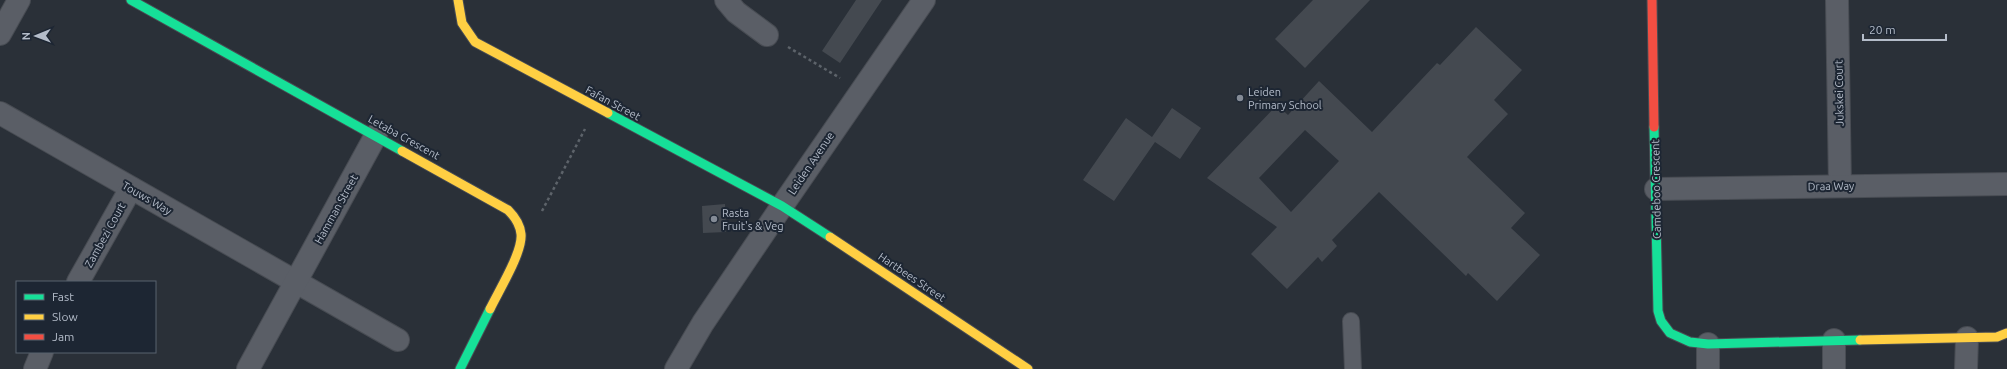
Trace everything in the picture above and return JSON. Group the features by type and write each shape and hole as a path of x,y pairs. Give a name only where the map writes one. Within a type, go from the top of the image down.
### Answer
{"street":[{"path":"0,34 19,0"},
{"name":"Letaba Crescent","path":"131,0 376,135 508,210 516,218 521,227"},
{"name":"Fafan Street","path":"458,0 458,10 463,30 475,42 782,206"},
{"path":"726,0 736,12 767,35"},
{"name":"Leiden Avenue","path":"676,369 703,323 924,0"},
{"name":"Camdeboo Crescent","path":"1652,0 1658,311 1665,331 1686,342 1708,344 1998,337 2007,333"},
{"name":"Jukskei Court","path":"1838,0 1840,186"},
{"name":"Touws Way","path":"0,113 295,282"},
{"name":"Hamman Street","path":"248,369 376,135"},
{"name":"Draa Way","path":"1656,189 2007,184"},
{"name":"Zambezi Court","path":"79,281 131,188"},
{"name":"Hartbees Street","path":"782,206 1028,369"},
{"path":"460,369 519,250 522,242 521,227"},
{"path":"295,282 398,340"},
{"path":"1966,369 1967,338"},
{"path":"1834,340 1834,369"},
{"path":"1708,344 1708,369"},
{"path":"35,369 42,353"}],"lane":[{"path":"1351,321 1353,369"}],"path":[{"path":"767,35 844,80"},
{"path":"521,227 536,221 597,108"}],"building":[{"path":"856,0 882,0 840,63 822,51"},
{"path":"1313,0 1370,0 1305,68 1275,39"},
{"path":"1476,27 1522,70 1494,100 1508,114 1467,157 1525,213 1511,228 1540,255 1497,301 1468,273 1466,276 1379,192 1332,240 1337,246 1322,262 1318,257 1287,289 1251,254 1277,227 1207,178 1277,105 1288,115 1319,81 1372,132 1437,63 1440,65","holes":["1305,130 1339,161 1291,212 1259,178"]},
{"path":"1172,108 1201,128 1180,159 1155,142 1114,201 1083,180 1126,118 1152,137"},
{"name":"Rasta Fruit's & Veg","path":"725,204 726,232 703,233 702,206"}],"traffic: fast":[{"path":"131,0 402,151"},
{"path":"608,113 782,206 830,237"},
{"path":"1654,127 1658,311 1661,321 1670,333 1690,342 1708,344 1860,340"},
{"path":"460,369 490,309"}],"traffic: slow":[{"path":"458,0 462,23 475,42 608,113"},
{"path":"402,151 508,210 517,221 520,227 521,242 509,272 490,309"},
{"path":"830,237 1028,369"},
{"path":"1860,340 1997,337 2007,333"}],"traffic: jam":[{"path":"1652,0 1654,127"}],"place":[{"name":"Leiden Primary School","path":"1240,98"},
{"name":"Rasta Fruit's & Veg","path":"714,219"}]}
